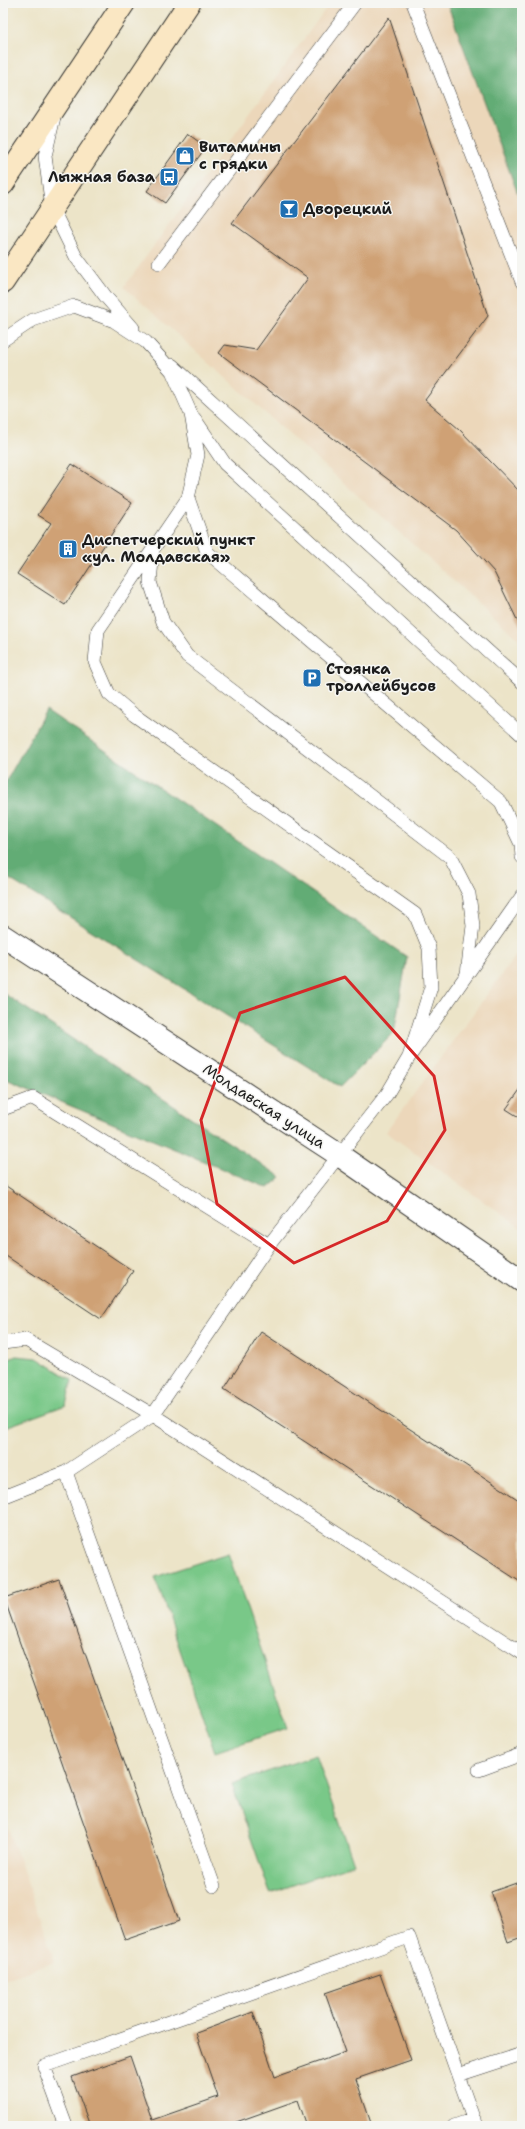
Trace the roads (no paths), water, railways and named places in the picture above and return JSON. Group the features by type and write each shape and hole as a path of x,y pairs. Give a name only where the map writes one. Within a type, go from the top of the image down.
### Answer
{"main road":[{"path":"3,184 9,162 56,106 124,3"},
{"path":"3,282 188,3"}],"street":[{"name":"Молдавская улица","path":"3,936 340,1155 522,1281"}],"lane":[{"path":"159,263 355,3"},
{"path":"412,3 522,282"},
{"path":"56,106 45,156 52,208 76,257 106,297 172,371 191,414 226,464 522,735"},
{"path":"3,340 34,320 74,306 114,321 146,342 522,682"},
{"path":"191,414 198,455 188,498 98,630 95,662 109,694 134,715 415,914 429,948 431,986 409,1057"},
{"path":"188,498 207,552 501,802 522,844 522,857"},
{"path":"153,549 150,582 163,622 187,656 450,857 469,894 472,913 473,926 466,976"},
{"path":"3,1497 66,1472 152,1415 269,1246 387,1094 409,1057 522,896"},
{"path":"3,1109 33,1098 269,1246"},
{"path":"3,1343 26,1340 152,1415 522,1653"},
{"path":"66,1472 214,1886"},
{"path":"479,1770 522,1754"},
{"path":"66,2126 44,2066 409,1937 475,2123 454,2126"},
{"path":"458,2075 522,2054"}],"place":[{"name":"Витамины с грядки","path":"185,156"},
{"name":"Лыжная база","path":"169,177"},
{"name":"Дворецкий","path":"289,209"},
{"name":"Диспетчерский пункт «ул. Молдавская»","path":"68,549"},
{"name":"Стоянка троллейбусов","path":"312,678"}]}
